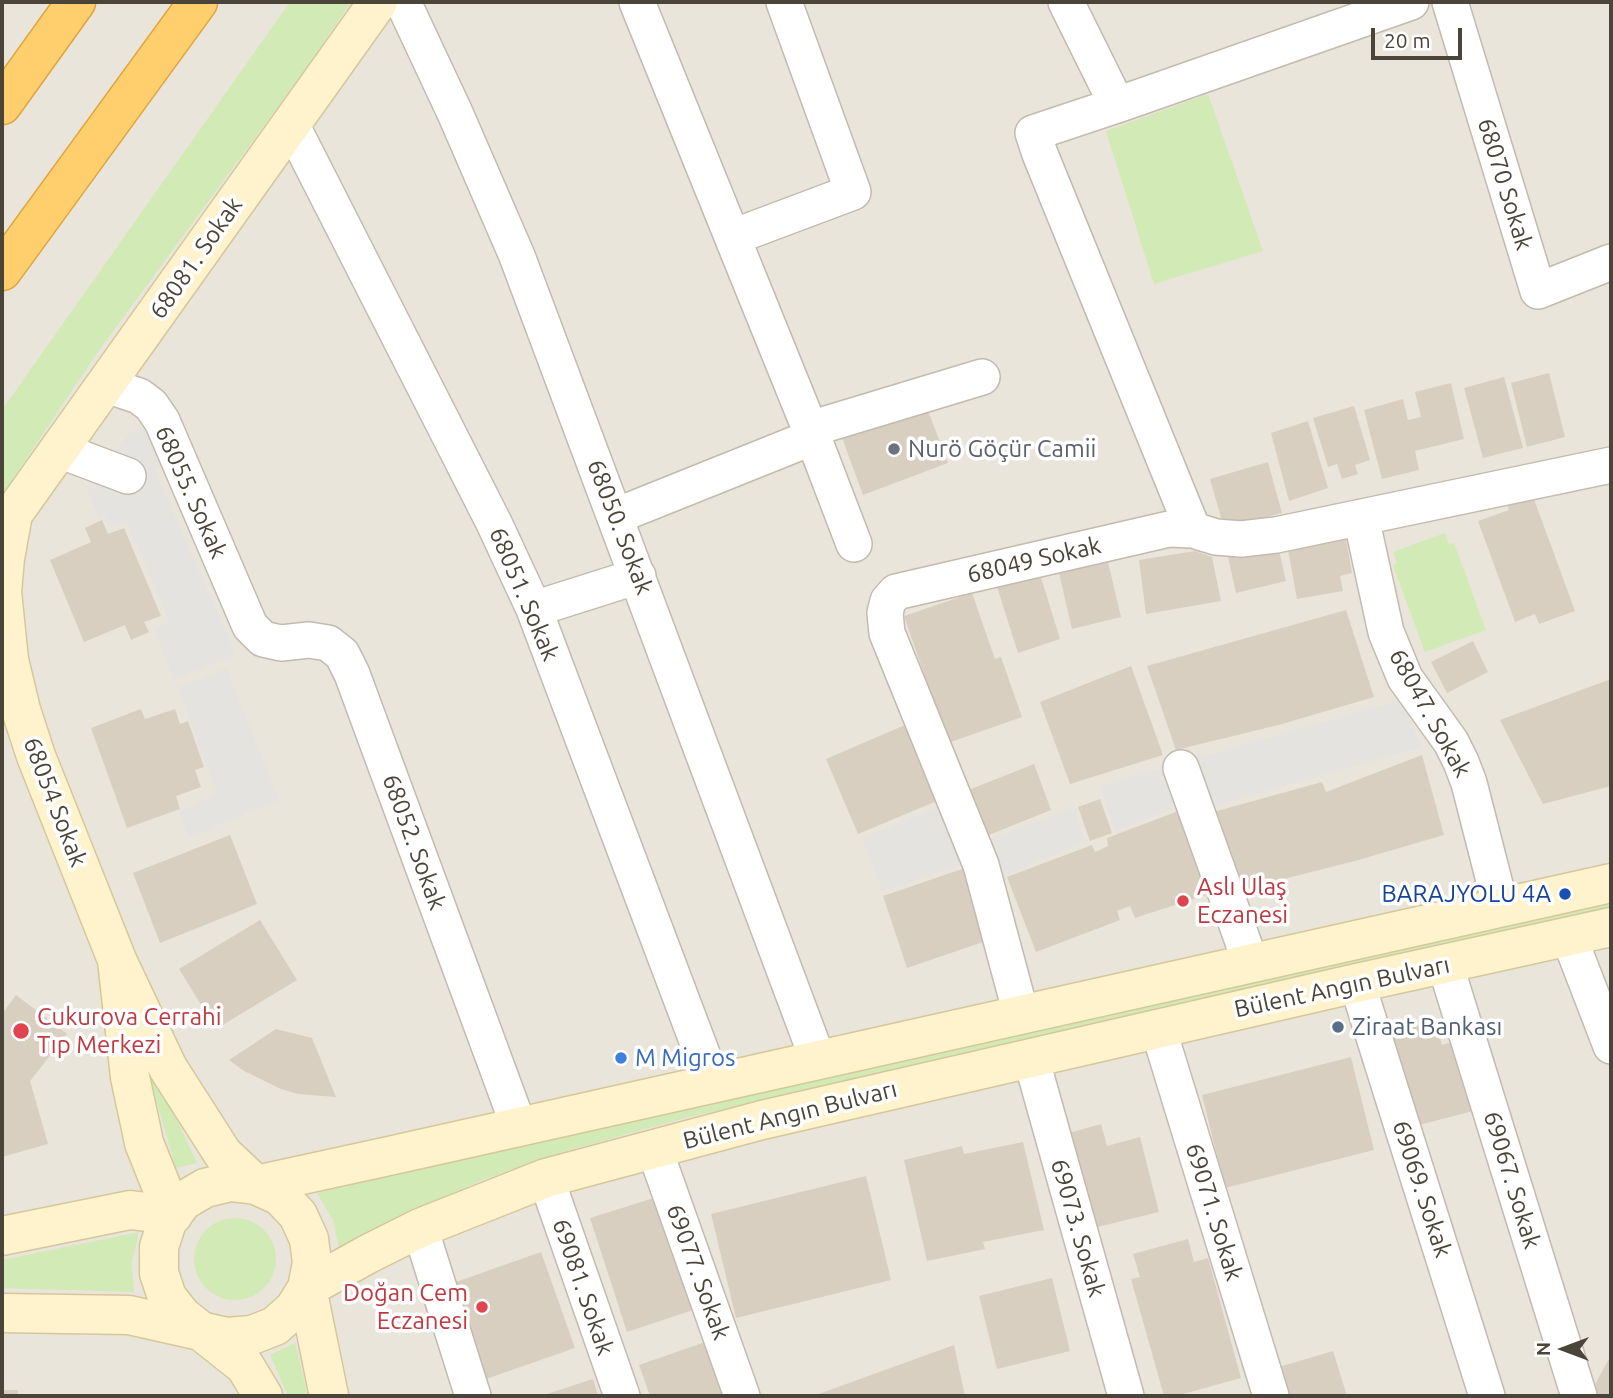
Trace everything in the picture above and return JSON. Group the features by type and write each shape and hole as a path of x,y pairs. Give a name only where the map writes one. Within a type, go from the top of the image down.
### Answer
{"highway":[{"path":"2,105 76,2"},
{"path":"2,271 198,2"}],"main road":[{"name":"68081. Sokak","path":"13,514 379,2"},
{"name":"68054 Sokak","path":"13,514 2,592 9,660 36,756 117,960"},
{"name":"Bülent Angın Bulvarı","path":"173,1215 183,1201 205,1188 230,1182 256,1185 1611,883"},
{"name":"Bülent Angın Bulvarı","path":"2,1313 129,1315 227,1337 252,1335 275,1326 294,1309 307,1288 420,1228 545,1178 762,1121 1158,1028 1611,927"},
{"path":"117,960 168,1068 223,1154 256,1185 280,1196 298,1215 309,1238 312,1263 307,1288 329,1396"},
{"path":"117,960 130,1077 145,1143 173,1215"},
{"path":"2,1236 130,1210 173,1215"},
{"path":"173,1215 167,1222 159,1247 159,1273 167,1297 182,1316 246,1366 263,1396"}],"street":[{"name":"68050. Sokak","path":"403,2 517,256 818,1060"},
{"path":"637,2 812,433 854,544"},
{"path":"733,237 853,192 785,2"},
{"path":"1066,2 1117,105"},
{"path":"1193,530 1040,154 1034,133 1117,105 1361,10 1411,2"},
{"name":"68070 Sokak","path":"1450,2 1538,291 1611,262"},
{"name":"68051. Sokak","path":"291,124 494,523 534,609 713,1083"},
{"path":"616,516 812,433 982,377"},
{"name":"68055. Sokak","path":"106,385 139,396 151,405 162,421 250,626"},
{"path":"59,450 128,476"},
{"name":"68049 Sokak","path":"1021,1014 981,865 887,633 885,613 888,601 896,592 1169,529 1193,530 1216,537 1241,539 1611,465"},
{"name":"68047. Sokak","path":"1361,517 1386,632 1405,678 1451,742 1461,762 1469,783 1501,908"},
{"path":"534,609 639,576"},
{"name":"68052. Sokak","path":"250,626 262,639 281,643 309,640 328,643 342,654 352,674 519,1127"},
{"path":"1181,768 1251,964"},
{"path":"1569,937 1611,1046"},
{"name":"69067. Sokak","path":"1445,964 1578,1396"},
{"name":"69069. Sokak","path":"1357,983 1487,1396"},
{"name":"69071. Sokak","path":"1158,1028 1262,1394"},
{"name":"69073. Sokak","path":"1031,1058 1126,1396"},
{"name":"69077. Sokak","path":"654,1148 742,1396"},
{"name":"69081. Sokak","path":"545,1178 622,1396"},
{"path":"420,1228 473,1396"}],"shaded area":[{"path":"2,2 1611,2 1611,1396 2,1396"},
{"path":"144,429 160,465 154,469 236,655 174,680 154,630 170,622 126,521 110,527 105,516 99,518 87,490 103,479 102,466 132,431"},
{"path":"226,668 279,800 189,838 179,812 217,793 178,688"},
{"path":"1400,700 1422,747 1214,806 1181,805 1116,831 1100,786"},
{"path":"947,803 969,861 883,892 862,838"},
{"path":"1073,807 1086,842 995,879 982,843"}],"green space":[{"path":"290,2 351,2 309,64 95,356 2,495 2,410"},
{"path":"1208,94 1263,251 1154,284 1106,131"},
{"path":"1445,533 1449,544 1454,543 1486,630 1425,652 1393,565 1397,563 1393,552"},
{"path":"1611,903 1611,910 975,1050 685,1118 566,1151 482,1180 399,1218 341,1257 333,1220 317,1193 683,1109"},
{"path":"136,1031 197,1163 176,1168"},
{"path":"227,1218 243,1218 258,1225 269,1236 276,1251 273,1275 264,1288 243,1300 227,1300 212,1293 201,1282 194,1267 194,1251 201,1236 212,1225"},
{"path":"139,1232 132,1262 134,1292 2,1288 2,1260"},
{"path":"295,1343 308,1396 288,1396 270,1355"}],"building":[{"path":"1549,373 1565,437 1527,447 1511,383"},
{"path":"1504,377 1523,448 1483,458 1464,388"},
{"path":"1451,383 1464,439 1415,451 1419,470 1382,479 1364,410 1403,399 1408,420 1421,417 1415,392"},
{"name":"Nurö Göçür Camii","path":"925,403 948,463 863,495 841,435"},
{"path":"1354,406 1370,460 1355,465 1358,474 1342,479 1337,464 1328,467 1313,418"},
{"path":"1308,421 1328,488 1289,501 1271,433"},
{"path":"1268,462 1282,513 1224,528 1210,479"},
{"path":"1531,491 1575,611 1539,624 1535,614 1515,622 1478,521 1509,510 1505,500"},
{"path":"102,520 108,534 124,528 161,616 144,622 149,632 131,640 125,625 84,642 50,560 91,542 85,528"},
{"path":"1345,534 1352,573 1340,576 1343,591 1297,599 1287,544"},
{"path":"1278,546 1286,581 1236,593 1228,557"},
{"path":"1195,551 1212,557 1221,601 1146,614 1139,560"},
{"path":"1108,562 1121,617 1072,629 1059,573"},
{"path":"1040,574 1060,639 1018,653 997,587"},
{"path":"972,593 995,659 1001,657 1022,717 948,743 904,616"},
{"path":"1346,610 1374,697 1282,724 1176,750 1147,666"},
{"path":"1473,641 1488,672 1447,693 1431,662"},
{"path":"1131,666 1163,755 1070,784 1040,702"},
{"path":"1611,679 1611,786 1543,804 1500,720"},
{"path":"141,709 145,719 175,709 180,724 188,721 204,767 195,770 201,787 176,796 180,809 127,828 91,728"},
{"path":"912,722 944,798 858,834 826,759"},
{"path":"1422,755 1444,835 1240,890 1210,813 1322,782 1326,792"},
{"path":"1034,764 1051,810 979,839 961,793"},
{"path":"1100,799 1112,833 1090,841 1078,807"},
{"path":"1181,810 1212,893 1135,918 1130,906 1117,911 1120,920 1036,952 1007,877 1092,845 1095,852 1108,846 1107,838"},
{"path":"230,835 257,904 160,943 133,873"},
{"path":"971,866 995,938 907,968 883,896"},
{"path":"260,920 297,980 216,1029 179,969"},
{"path":"16,995 67,1034 30,1081 48,1144 2,1157 2,1014"},
{"path":"1436,1021 1442,1045 1464,1039 1481,1109 1400,1130 1376,1036"},
{"path":"276,1029 312,1038 336,1097 298,1094 281,1089 244,1071 229,1060"},
{"path":"1351,1057 1374,1150 1225,1188 1202,1095"},
{"path":"1101,1124 1107,1146 1140,1137 1159,1212 1093,1228 1069,1133"},
{"path":"1023,1142 1044,1230 983,1242 985,1249 927,1261 904,1160 962,1146 964,1154"},
{"path":"866,1176 891,1280 736,1318 711,1214"},
{"path":"657,1197 693,1310 627,1332 590,1218"},
{"path":"1188,1239 1194,1262 1208,1258 1241,1378 1176,1396 1164,1396 1131,1279 1140,1277 1133,1254"},
{"path":"541,1252 575,1348 483,1380 450,1284"},
{"path":"1052,1278 1070,1351 997,1369 979,1296"},
{"path":"705,1342 725,1396 650,1396 639,1365"},
{"path":"954,1345 965,1396 813,1396"},
{"path":"1333,1351 1347,1396 1288,1396 1279,1367"},
{"path":"1611,1355 1611,1396 1595,1396 1592,1390"},
{"path":"593,1379 598,1396 541,1396"},
{"path":"2,1390 18,1390 18,1396 2,1396"}],"place":[{"name":"Nurö Göçür Camii","path":"894,449"},
{"name":"BARAJYOLU 4A","path":"1565,894"},
{"name":"Aslı Ulaş Eczanesi","path":"1183,901"},
{"name":"Ziraat Bankası","path":"1338,1027"},
{"name":"Cukurova Cerrahi Tıp Merkezi","path":"21,1031"},
{"name":"M Migros","path":"621,1058"},
{"name":"Doğan Cem Eczanesi","path":"482,1307"}]}
